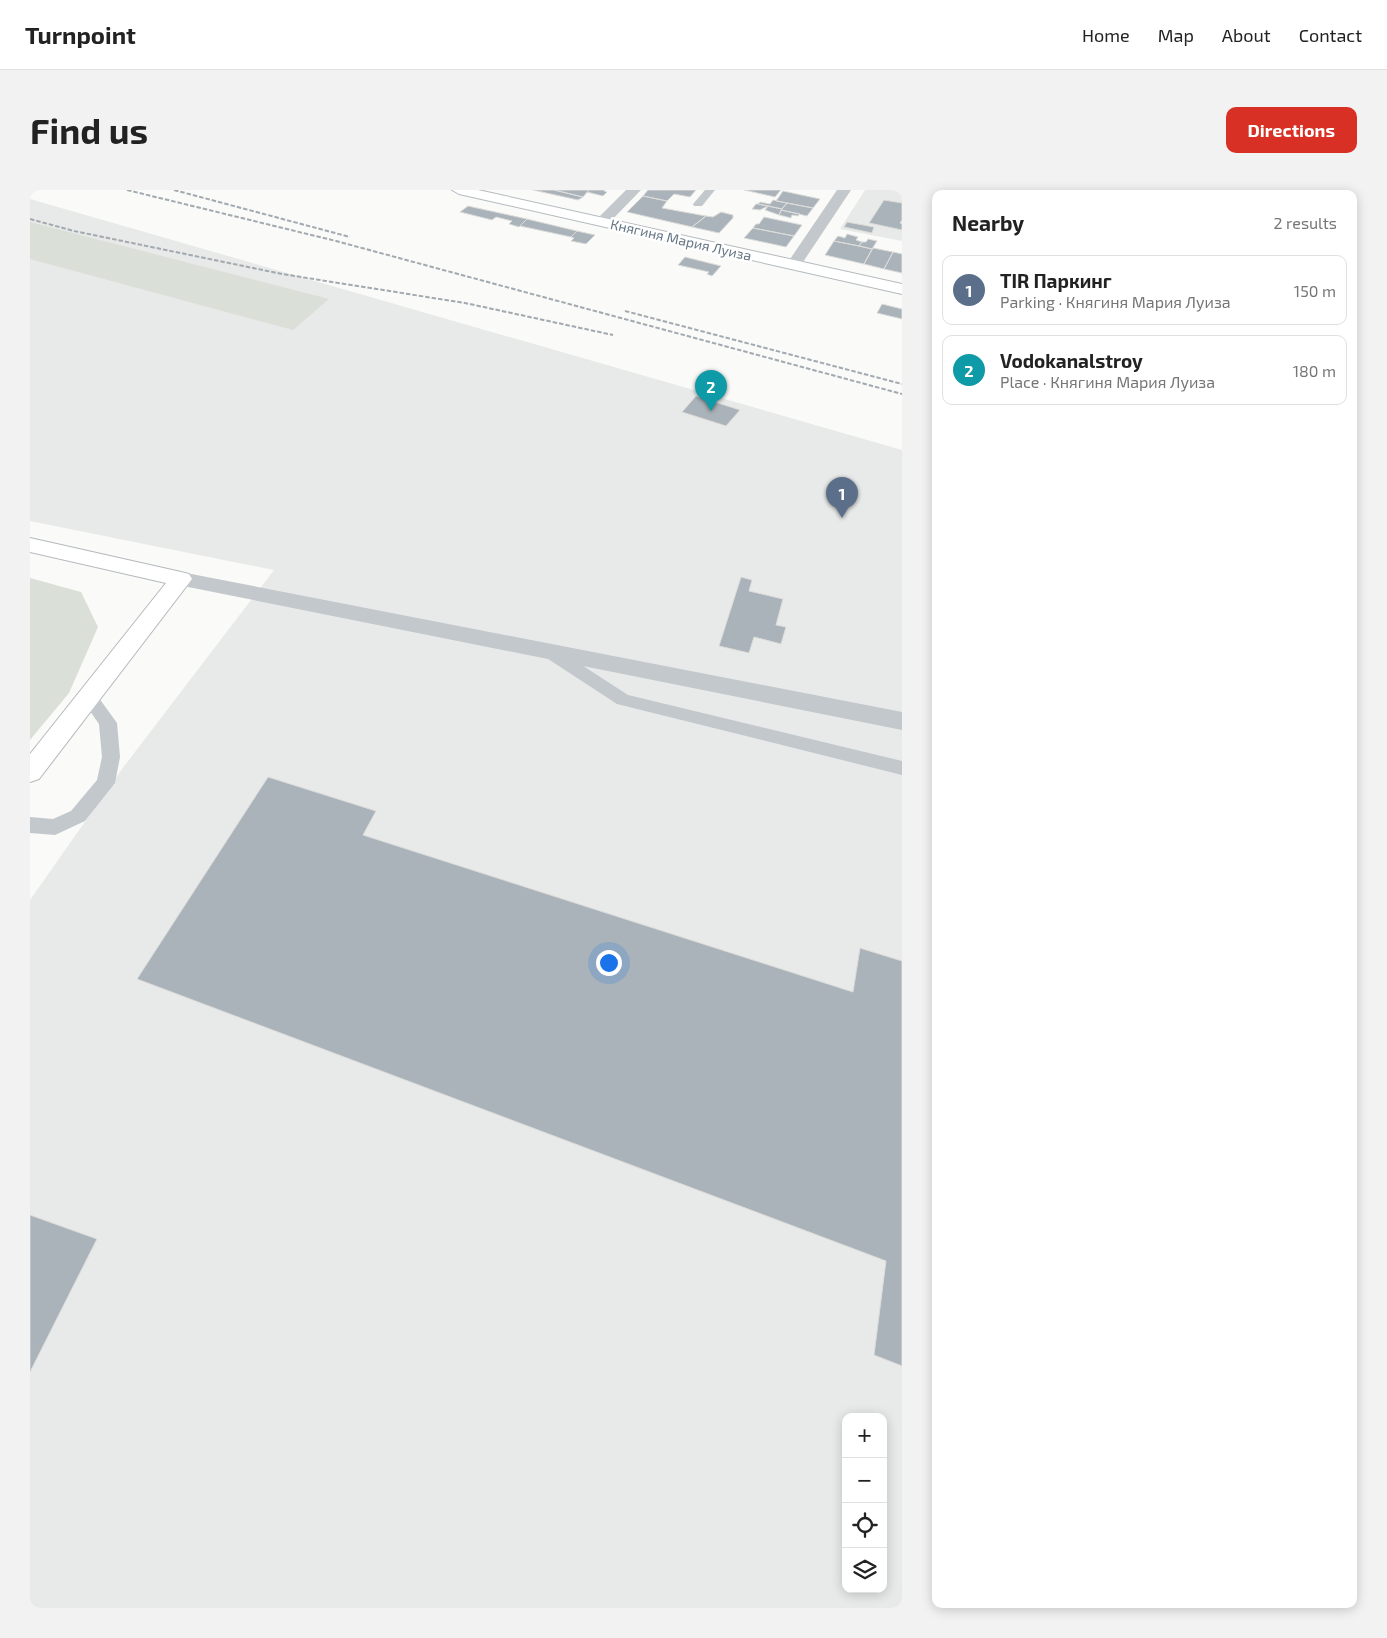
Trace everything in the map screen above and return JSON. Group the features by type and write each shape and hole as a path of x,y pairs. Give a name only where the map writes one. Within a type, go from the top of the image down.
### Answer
{"main road":[{"name":"Княгиня Мария Луиза","path":"459,190 902,289"},
{"path":"30,545 181,579 90,698 30,772"}],"street":[{"path":"602,222 634,190"},
{"path":"794,265 844,190"},
{"path":"181,579 902,721"}],"lane":[{"path":"698,204 710,190"},
{"path":"548,652 623,700 902,768"},
{"path":"30,826 54,827 78,816 106,783 111,757 108,723 90,698"}],"shaded area":[{"path":"865,190 902,190 902,241 840,229"},
{"path":"30,199 902,450 902,1608 30,1608 30,900 122,769 274,570 30,521"},
{"path":"30,222 329,299 293,330 30,259"},
{"path":"30,578 81,592 98,627 69,693 30,740"}],"building":[{"path":"533,190 554,190 583,197 578,200"},
{"path":"554,190 589,190 583,197"},
{"path":"589,190 605,190 607,192 603,196 587,192"},
{"path":"648,190 696,190 690,197 674,194 667,201 643,196"},
{"path":"744,190 781,190 775,197"},
{"path":"783,191 820,199 813,208 776,201"},
{"path":"643,196 667,201 662,208 706,216 692,227 627,212"},
{"path":"773,200 787,203 782,209 758,204 760,202 770,204"},
{"path":"884,200 902,203 902,220 900,223 902,224 902,230 869,223"},
{"path":"787,203 813,208 807,216 781,210"},
{"path":"756,204 768,206 760,210 752,209"},
{"path":"468,206 527,219 519,227 509,224 512,221 496,217 492,220 460,212"},
{"path":"768,206 782,209 779,215 765,210"},
{"path":"781,210 800,214 798,216 792,215 791,218 779,215"},
{"path":"721,212 733,215 733,218 719,233 692,227 706,216 713,217"},
{"path":"764,217 802,225 794,236 753,228"},
{"path":"527,219 577,231 571,237 520,226"},
{"path":"847,222 874,227 872,233 844,227"},
{"path":"753,228 794,236 786,247 744,238"},
{"path":"577,231 595,235 586,244 571,241 574,238 571,237"},
{"path":"847,234 858,237 856,240 862,242 859,246 834,241 838,236 845,238"},
{"path":"868,239 877,241 872,249 859,246 862,242 866,242"},
{"path":"834,241 872,249 864,264 825,255"},
{"path":"873,248 893,252 884,269 864,264"},
{"path":"893,252 902,254 902,273 884,269"},
{"path":"685,257 721,266 712,276 707,274 709,272 678,265"},
{"path":"882,304 902,309 902,319 877,313"},
{"path":"696,396 740,410 726,426 682,412"},
{"path":"741,577 752,580 749,591 783,599 776,625 786,627 781,644 754,637 749,653 719,646"},
{"path":"268,777 376,811 363,835 853,992 860,948 902,961 902,1366 874,1355 886,1261 137,979"},
{"path":"30,1215 97,1239 30,1372"}],"railway":[{"path":"127,190 336,241 902,394"},
{"path":"174,190 350,237"},
{"path":"30,219 74,231 282,274 465,303 613,335"},
{"path":"625,311 902,384"}],"place":[{"name":"Vodokanalstroy","path":"711,411"},
{"name":"TIR Паркинг","path":"842,518"}]}
